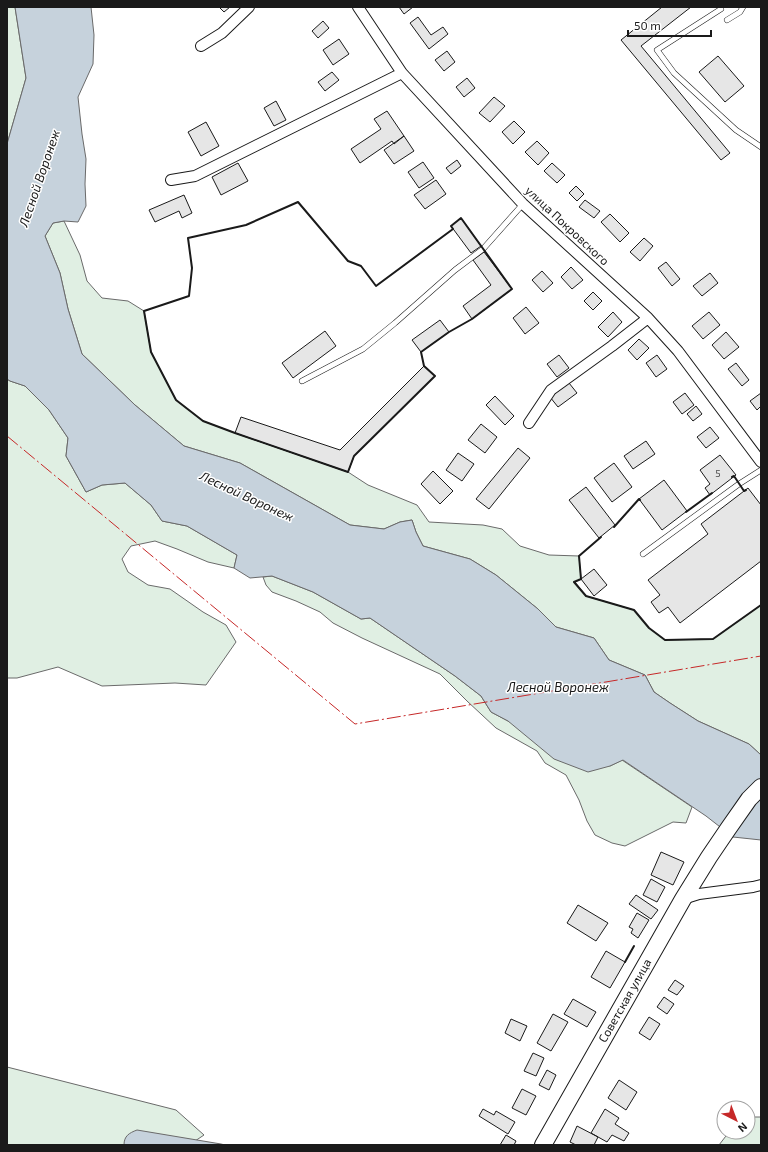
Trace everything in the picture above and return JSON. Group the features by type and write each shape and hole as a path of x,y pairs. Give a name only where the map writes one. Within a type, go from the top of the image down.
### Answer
{"main road":[{"name":"Советская улица","path":"543,1145 683,899 709,857 749,800 761,787"}],"street":[{"path":"201,46 222,33 249,7"},
{"name":"улица Покровского","path":"358,7 402,73 523,204 648,318 678,351 761,462"},
{"path":"171,180 195,176 402,73"},
{"path":"530,424 551,390 648,318"},
{"path":"683,899 700,894 761,885"}],"lane":[{"path":"727,20 740,12 743,7"},
{"path":"721,9 657,50 674,73 736,130 761,147"},
{"path":"302,381 363,349 455,270 482,249 523,204"},
{"path":"642,554 761,470"}],"green space":[{"path":"7,7 15,7 26,78 7,144"},
{"path":"64,221 80,255 87,281 102,298 128,301 144,311 151,352 176,400 203,421 348,472 368,485 417,505 429,522 483,525 502,529 520,546 549,555 579,556 581,579 575,582 586,596 634,610 649,628 665,640 713,639 761,605 761,755 749,744 698,721 654,692 645,675 609,660 594,638 556,627 538,609 496,575 470,559 423,546 412,520 400,522 384,529 350,525 240,463 184,446 135,405 82,354 68,309 60,273 45,236 53,223"},
{"path":"7,379 25,386 49,410 68,438 66,456 86,492 102,485 125,483 151,505 162,521 187,526 237,555 234,568 208,562 155,541 131,546 122,559 128,572 148,585 170,589 203,612 226,625 236,642 206,685 175,683 102,686 58,667 17,678 7,678"},
{"path":"272,576 313,592 361,619 370,618 455,676 481,696 491,712 508,721 610,766 622,760 692,807 686,823 673,822 625,846 612,843 595,835 566,775 545,763 537,751 496,728 440,674 362,638 333,623 320,612 272,592 266,585 263,577"},
{"path":"7,1067 176,1110 204,1135 189,1145 7,1145"},
{"path":"756,1117 761,1117 761,1145 719,1145 723,1140 756,1140"}],"water":[{"name":"Лесной Воронеж","path":"15,7 91,7 94,35 93,64 78,97 86,159 86,206 78,222 64,221 53,223 45,236 60,273 68,309 82,354 135,405 184,446 240,463 350,525 384,529 400,522 412,520 423,546 470,559 496,575 538,609 556,627 594,638 609,660 645,675 654,692 670,703 698,721 749,744 761,755 761,840 733,837 706,816 623,760 610,766 588,772 554,759 508,721 491,712 481,696 455,676 370,618 361,619 313,592 272,576 250,578 234,568 237,555 187,526 162,521 151,505 125,483 102,485 86,492 66,456 68,438 49,410 25,386 7,379 7,144 26,78"},
{"path":"137,1130 225,1145 124,1145 125,1139 128,1135"}],"building":[{"path":"219,7 230,7 224,12"},
{"path":"399,7 413,7 404,14"},
{"path":"662,7 691,7 641,46 730,153 721,160 621,40"},
{"path":"418,17 431,35 443,27 448,34 429,49 410,23"},
{"path":"323,21 329,28 318,38 312,31"},
{"path":"339,39 349,54 333,65 323,50"},
{"path":"447,51 455,62 444,71 435,60"},
{"path":"718,56 744,86 725,102 699,72"},
{"path":"332,72 339,80 325,91 318,82"},
{"path":"467,78 475,88 464,97 456,87"},
{"path":"494,97 505,106 490,122 479,113"},
{"path":"276,101 286,120 274,126 264,108"},
{"path":"387,111 404,136 394,144 392,141 360,163 351,149 381,129 374,119"},
{"path":"514,121 525,132 513,144 502,132"},
{"path":"206,122 219,146 201,156 188,132"},
{"path":"404,136 414,151 394,164 384,150"},
{"path":"537,141 549,153 538,165 525,152"},
{"path":"457,160 461,166 451,174 446,168"},
{"path":"423,162 434,178 419,188 408,172"},
{"path":"238,163 248,181 221,195 212,177"},
{"path":"552,163 565,175 557,183 544,171"},
{"path":"436,180 446,194 425,209 414,195"},
{"path":"576,186 584,194 577,201 569,193"},
{"path":"184,195 192,213 182,218 179,211 155,222 149,210"},
{"path":"585,200 600,211 594,218 579,207"},
{"path":"610,214 629,233 620,242 601,222"},
{"path":"461,218 481,246 471,253 451,226"},
{"path":"644,238 653,246 640,261 630,252"},
{"path":"484,252 512,289 472,319 463,306 491,285 473,260"},
{"path":"666,262 680,279 672,286 658,268"},
{"path":"571,267 583,280 572,289 561,277"},
{"path":"542,271 553,283 543,292 532,280"},
{"path":"710,273 718,283 702,296 693,286"},
{"path":"593,292 602,301 593,310 584,301"},
{"path":"526,307 539,323 525,334 513,318"},
{"path":"613,312 622,322 608,337 598,327"},
{"path":"709,312 720,325 703,339 692,326"},
{"path":"440,320 449,332 421,352 412,340"},
{"path":"325,331 336,346 293,378 282,363"},
{"path":"726,332 739,347 724,359 712,345"},
{"path":"639,339 649,348 637,360 628,350"},
{"path":"559,355 569,368 557,377 547,364"},
{"path":"657,355 667,369 656,377 646,363"},
{"path":"736,363 749,380 742,386 728,369"},
{"path":"424,366 435,376 354,456 348,472 235,433 241,417 340,450"},
{"path":"569,383 577,393 558,407 550,397"},
{"path":"685,393 694,405 682,414 673,402"},
{"path":"761,393 761,406 757,410 750,401"},
{"path":"495,396 514,416 505,425 486,405"},
{"path":"696,406 702,414 693,421 687,414"},
{"path":"481,424 497,437 485,453 468,440"},
{"path":"710,427 719,438 706,448 697,437"},
{"path":"646,441 655,454 633,469 624,456"},
{"path":"518,448 530,458 489,509 476,499"},
{"path":"458,453 474,464 462,481 446,470"},
{"path":"720,455 736,475 710,495 705,488 710,484 700,470"},
{"path":"614,463 632,487 612,502 594,478"},
{"path":"433,471 453,491 440,504 421,484"},
{"path":"664,480 687,511 662,530 639,499"},
{"path":"586,487 615,525 599,538 569,500"},
{"path":"748,488 761,505 761,561 680,623 668,607 659,613 651,602 660,595 648,580 708,534 701,524"},
{"path":"594,569 607,585 594,596 581,579"},
{"path":"661,852 684,862 673,885 651,875"},
{"path":"651,879 665,887 657,902 643,895"},
{"path":"636,895 658,910 651,919 629,904"},
{"path":"578,905 608,923 596,941 567,923"},
{"path":"637,913 649,920 638,938 631,933 633,929 629,927"},
{"path":"606,951 625,962 610,988 591,977"},
{"path":"675,980 684,986 677,995 668,990"},
{"path":"664,997 674,1004 667,1014 657,1007"},
{"path":"573,999 596,1012 587,1027 564,1014"},
{"path":"553,1014 568,1022 551,1051 537,1043"},
{"path":"649,1017 660,1024 650,1040 639,1033"},
{"path":"511,1019 527,1026 520,1041 505,1033"},
{"path":"533,1053 544,1058 536,1076 524,1071"},
{"path":"547,1070 556,1075 549,1090 539,1085"},
{"path":"619,1080 637,1092 626,1110 608,1098"},
{"path":"522,1089 536,1096 526,1115 512,1108"},
{"path":"483,1109 494,1115 496,1111 515,1122 508,1134 479,1116"},
{"path":"605,1109 619,1118 615,1124 629,1133 624,1141 612,1135 607,1142 591,1133"},
{"path":"577,1126 598,1137 594,1145 576,1145 570,1142"},
{"path":"506,1135 516,1141 514,1145 500,1145"}],"wall":[{"path":"298,202 348,261 361,266 376,286 453,229 451,226 461,218 512,289 472,319 449,332 421,352 424,366 435,376 354,456 348,472 203,421 176,400 151,352 144,311 189,296 192,268 188,238 246,225 298,202"},
{"path":"732,477 734,476 744,491 746,490"},
{"path":"686,512 712,493"},
{"path":"614,527 639,499 640,500"},
{"path":"601,537 579,556 581,579 574,582 586,596 634,610 649,628 665,640 713,639 761,605"},
{"path":"625,962 634,946"}],"power":[{"path":"7,436 355,724 761,656"}]}
